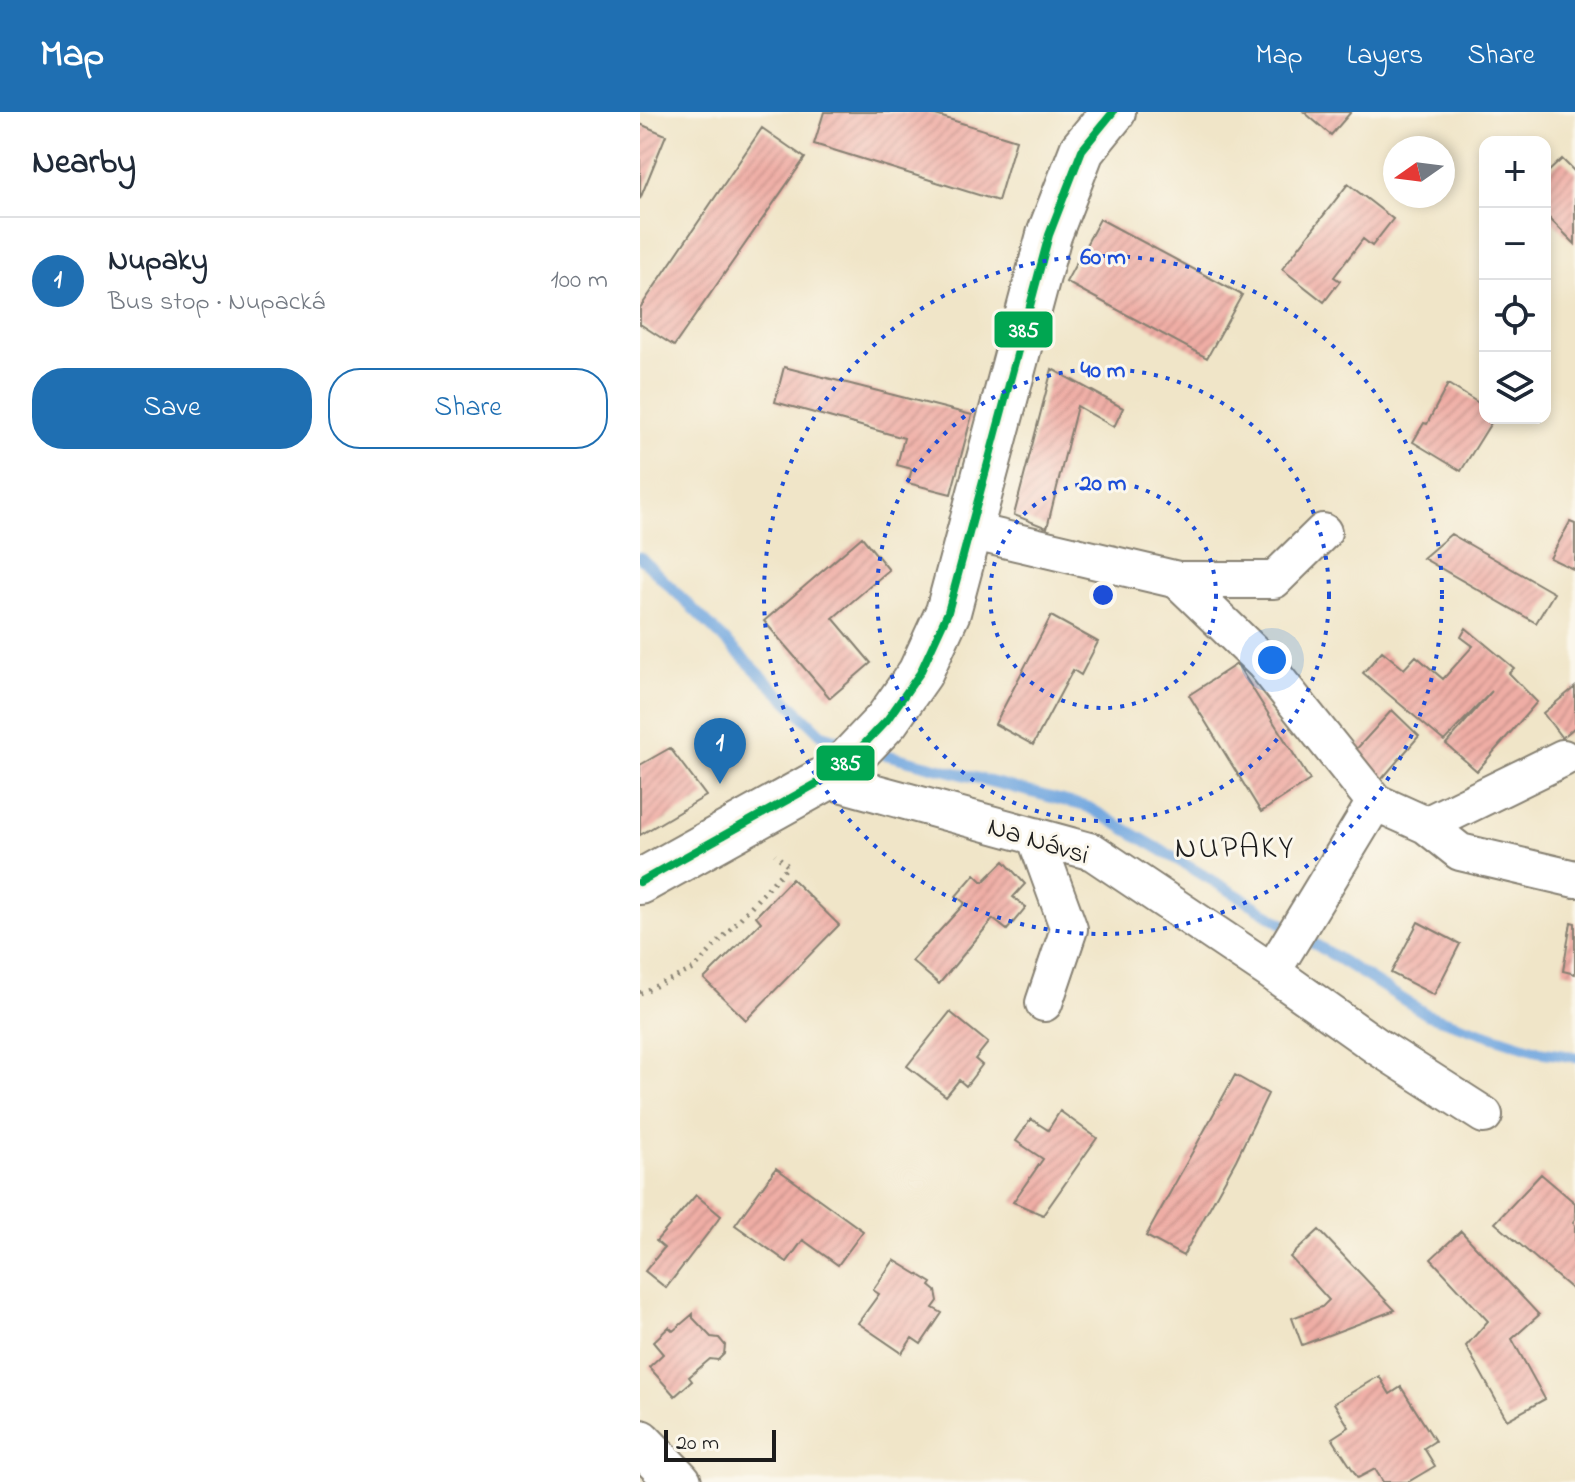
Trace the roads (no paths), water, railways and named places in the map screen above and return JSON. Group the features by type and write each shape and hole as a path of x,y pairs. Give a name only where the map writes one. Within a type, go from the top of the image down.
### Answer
{"street":[{"path":"640,882 836,770 887,720 920,673 948,612 1049,235 1082,150 1113,112"},
{"path":"970,531 1178,580 1274,580 1323,532"},
{"path":"1178,580 1264,663 1375,802 1426,825 1460,852 1575,879"},
{"path":"1426,825 1563,758"},
{"name":"Na Návsi","path":"836,770 1093,852 1278,963 1378,1047 1484,1115"},
{"path":"1278,963 1375,802"},
{"path":"1035,836 1069,929 1044,1003"},
{"path":"640,1442 679,1482"}],"waterway":[{"path":"640,557 821,734 852,744"},
{"path":"872,751 1088,807 1237,895 1428,1015 1541,1052 1575,1057"}],"place":[{"name":"Nupaky","path":"720,784"}],"district":[{"name":"NUPAKY","path":"1235,846"}]}
